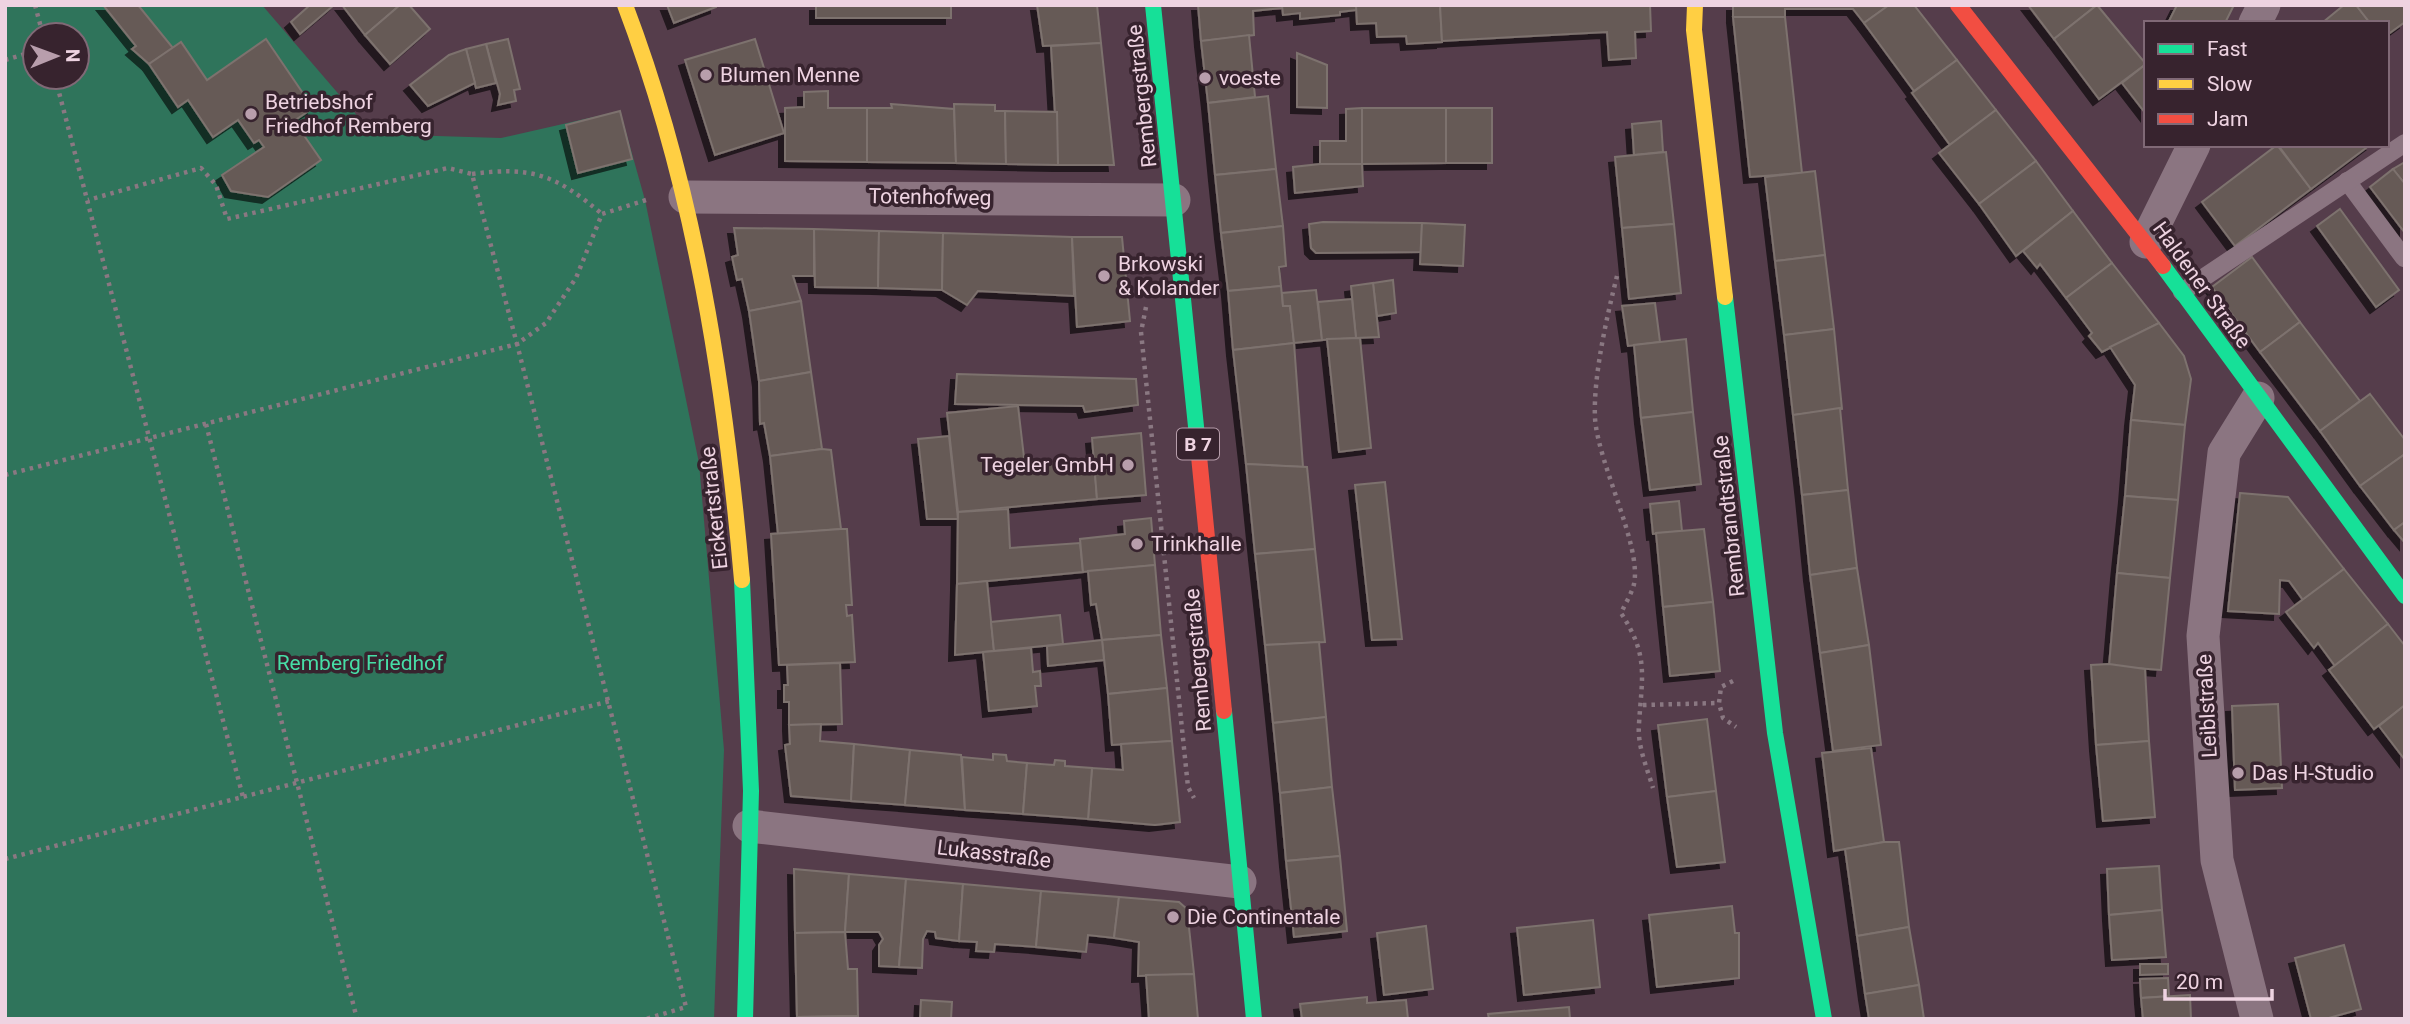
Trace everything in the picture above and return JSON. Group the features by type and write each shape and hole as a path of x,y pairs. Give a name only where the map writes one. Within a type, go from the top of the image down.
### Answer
{"street":[{"name":"Eickertstraße","path":"625,5 656,93 685,197 715,352 738,517 749,690 745,1019"},
{"name":"Rembergstraße","path":"1153,5 1254,1019"},
{"name":"Rembrandtstraße","path":"1695,5 1695,30 1775,733 1824,1019"},
{"name":"Haldener Straße","path":"1958,5 2146,242 2405,596"},
{"path":"2256,21 2264,5"},
{"path":"2146,242 2193,147"},
{"name":"Totenhofweg","path":"685,197 1174,200"},
{"name":"Leiblstraße","path":"2257,1019 2217,860 2203,636 2224,453 2258,398"},
{"name":"Lukasstraße","path":"749,826 1240,882"}],"lane":[{"path":"2182,292 2405,143"},
{"path":"2347,181 2404,258"}],"path":[{"path":"59,91 243,797"},
{"path":"88,200 201,168 216,185 226,219 448,168 471,174 502,170 534,172 575,191 602,214"},
{"path":"471,174 610,701 686,1007 646,1019"},
{"path":"5,475 517,344 546,323 576,278 602,214 645,200 685,197"},
{"path":"1617,276 1604,330 1595,418 1610,481 1632,547 1634,583 1620,613 1637,638 1644,677 1639,725 1653,788"},
{"path":"206,424 357,1019"},
{"path":"5,859 297,785 610,701"},
{"path":"1642,705 1719,703"}],"green space":[{"name":"Remberg Friedhof","path":"5,5 262,5 373,134 501,138 620,111 645,200 699,463 724,750 714,1019 5,1019"}],"building":[{"path":"103,5 138,5 173,48 149,64 132,49 136,46"},
{"path":"310,5 334,5 300,34 291,22"},
{"path":"342,5 400,5 365,35"},
{"path":"400,5 409,5 430,29 390,64 365,35"},
{"path":"667,5 716,5 716,7 674,23"},
{"path":"816,5 951,5 951,18 816,18"},
{"path":"1037,5 1097,5 1101,43 1043,46"},
{"path":"1198,5 1282,5 1282,8 1253,11 1254,35 1201,41"},
{"path":"1282,5 1356,5 1357,10 1340,12 1340,15 1300,19 1300,13 1283,15"},
{"path":"1356,5 1440,5 1442,42 1407,44 1406,36 1377,37 1376,23 1357,24"},
{"path":"1440,5 1650,5 1651,31 1635,32 1636,58 1609,60 1607,32 1442,41"},
{"path":"1733,5 1889,5 1864,23 1853,9 1785,9 1785,17 1733,17"},
{"path":"1889,5 1914,5 1957,60 1914,91 1864,23"},
{"path":"2028,5 2097,5 2054,39"},
{"path":"2097,5 2144,62 2144,65 2099,99 2054,39"},
{"path":"2177,5 2234,5 2226,21 2169,21"},
{"path":"2344,5 2356,5 2368,21 2324,21"},
{"path":"2356,5 2405,5 2405,22 2389,34 2389,21 2368,21"},
{"path":"1733,17 1785,17 1802,173 1750,177"},
{"path":"1249,35 1255,97 1208,103 1201,41"},
{"name":"Betriebshof Friedhof Remberg","path":"266,39 313,108 294,121 321,160 268,197 231,191 222,175 264,147 259,140 254,143 238,120 213,137 188,100 178,107 149,64 181,42 207,80"},
{"path":"508,39 520,89 514,90 516,101 498,105 500,94 486,44"},
{"path":"755,39 784,133 715,155 685,60"},
{"path":"1101,43 1114,165 1058,165 1051,46"},
{"path":"486,44 496,83 476,88 466,49"},
{"path":"466,49 475,83 428,106 410,85 449,55"},
{"path":"1297,53 1327,65 1327,108 1297,107"},
{"path":"1957,60 1996,110 1950,145 1912,93"},
{"path":"2144,66 2144,111 2122,83"},
{"path":"828,91 828,108 867,108 867,162 785,161 785,108 804,107 804,92"},
{"path":"1268,96 1276,169 1215,175 1208,103"},
{"path":"891,104 954,109 956,163 867,162 867,108 892,108"},
{"path":"954,104 995,105 995,111 1005,111 1006,164 956,163"},
{"path":"1362,108 1446,108 1446,163 1362,164"},
{"path":"1362,108 1362,164 1320,164 1320,141 1346,141 1346,109"},
{"path":"1446,108 1492,108 1492,163 1446,163"},
{"path":"1996,110 2036,161 1979,204 1939,153"},
{"path":"620,111 632,159 578,173 566,125"},
{"path":"1005,111 1057,112 1058,165 1006,164"},
{"path":"1661,121 1663,152 1634,155 1632,124"},
{"path":"2274,147 2279,147 2311,189 2235,246 2202,202"},
{"path":"2280,147 2367,147 2311,189"},
{"path":"1666,152 1674,224 1622,228 1615,157"},
{"path":"2036,161 2073,211 2016,256 1979,204"},
{"path":"2405,162 2405,184 2393,169"},
{"path":"1362,164 1363,186 1295,193 1293,167"},
{"path":"1276,169 1283,226 1221,233 1215,175"},
{"path":"2393,169 2405,184 2405,233 2370,187"},
{"path":"1815,171 1825,255 1775,261 1765,177"},
{"path":"2340,209 2399,290 2376,307 2317,226"},
{"path":"2073,211 2112,263 2066,298 2040,264 2037,268 2023,251"},
{"path":"1422,223 1421,252 1316,253 1311,248 1309,224"},
{"path":"1422,223 1465,225 1463,266 1420,264"},
{"path":"1674,224 1681,293 1629,299 1622,228"},
{"path":"1283,226 1286,266 1279,267 1281,286 1228,291 1221,233"},
{"path":"734,228 814,229 814,276 793,276 801,301 749,311 742,279 737,280 732,257 738,255"},
{"path":"814,229 879,231 878,288 815,287"},
{"path":"879,231 943,233 942,290 878,288"},
{"path":"943,233 1072,237 1074,296 978,291 967,305 942,290"},
{"path":"1072,237 1122,237 1130,321 1077,327"},
{"path":"1825,255 1834,329 1784,335 1775,261"},
{"path":"2252,257 2300,322 2260,352 2212,287"},
{"path":"2112,263 2159,323 2102,352 2089,336 2092,333 2066,298"},
{"path":"1393,280 1396,313 1377,316 1373,283"},
{"path":"1373,283 1379,337 1356,338 1351,286"},
{"path":"1281,286 1283,306 1290,306 1294,343 1233,350 1228,291"},
{"path":"1316,290 1322,340 1294,343 1290,306 1283,306 1282,293"},
{"path":"1352,299 1356,338 1322,340 1318,302"},
{"path":"801,301 811,372 759,381 749,311"},
{"path":"1655,303 1660,342 1628,346 1622,306"},
{"path":"2300,322 2360,401 2320,431 2260,352"},
{"path":"2159,323 2184,356 2191,379 2185,425 2131,420 2135,385 2110,347"},
{"path":"1834,329 1842,409 1793,415 1784,335"},
{"path":"1360,338 1371,448 1339,452 1327,339"},
{"path":"1686,339 1693,412 1641,418 1634,345"},
{"path":"1294,343 1303,467 1246,464 1233,350"},
{"path":"811,372 822,449 770,456 764,423 760,424 759,381"},
{"path":"957,374 1136,379 1138,405 1085,412 1083,406 955,404"},
{"path":"2370,394 2405,440 2405,454 2360,486 2320,431"},
{"path":"1018,406 1025,466 1094,459 1097,499 958,512 947,413"},
{"path":"1840,408 1848,490 1802,495 1793,415"},
{"path":"1693,412 1701,484 1650,490 1641,418"},
{"path":"2131,420 2185,425 2178,500 2125,496"},
{"path":"1141,433 1146,495 1097,499 1092,438"},
{"path":"949,436 958,519 927,519 918,439"},
{"path":"831,450 841,529 778,534 770,456"},
{"path":"2405,454 2405,522 2394,530 2360,486"},
{"path":"1246,464 1307,467 1315,549 1255,554"},
{"path":"1385,482 1402,639 1372,640 1355,485"},
{"path":"1848,490 1857,568 1810,575 1802,495"},
{"path":"2240,493 2288,497 2344,569 2303,600 2289,581 2280,580 2279,614 2228,611"},
{"path":"2125,496 2178,500 2170,578 2117,573"},
{"path":"1679,501 1682,531 1653,534 1650,504"},
{"path":"1008,509 1010,548 1080,543 1083,572 957,584 958,512"},
{"path":"1151,518 1155,565 1083,572 1080,539 1125,534 1124,521"},
{"path":"2405,522 2405,543 2394,530"},
{"path":"847,529 852,605 846,605 847,616 852,615 855,662 779,665 771,534"},
{"path":"1704,529 1713,602 1663,607 1656,533"},
{"path":"1315,549 1325,642 1265,645 1255,554"},
{"path":"1155,565 1161,635 1102,640 1096,604 1091,605 1088,571"},
{"path":"1857,568 1869,645 1820,653 1810,575"},
{"path":"2344,569 2388,624 2335,666 2318,643 2314,648 2286,612"},
{"path":"2117,573 2170,578 2161,670 2109,666"},
{"path":"987,581 994,651 955,655 957,584"},
{"path":"1713,602 1720,671 1670,676 1663,607"},
{"path":"1060,615 1063,644 994,651 991,622"},
{"path":"2388,624 2405,646 2405,705 2374,729 2329,670"},
{"path":"1161,635 1167,688 1108,694 1102,640"},
{"path":"1102,640 1104,660 1048,666 1047,646"},
{"path":"1319,642 1326,717 1273,723 1265,645"},
{"path":"1869,645 1881,745 1833,751 1820,653"},
{"path":"1031,648 1033,672 1040,671 1041,686 1035,686 1037,706 989,711 983,652"},
{"path":"840,663 842,724 789,725 789,702 784,702 784,685 788,685 787,665"},
{"path":"2109,664 2145,669 2149,741 2096,745 2091,665"},
{"path":"1167,688 1172,741 1112,745 1108,694"},
{"path":"2278,704 2282,788 2235,790 2232,706"},
{"path":"2405,705 2405,760 2379,726"},
{"path":"1326,717 1332,787 1280,793 1273,723"},
{"path":"1707,719 1716,791 1667,797 1658,725"},
{"path":"821,724 820,741 854,744 851,801 791,796 785,745 790,744 789,725"},
{"path":"1172,741 1180,822 1155,825 1088,819 1092,768 1123,770 1121,744"},
{"path":"2149,741 2155,817 2103,821 2096,745"},
{"path":"854,744 910,750 905,805 851,801"},
{"path":"1871,748 1884,842 1834,851 1822,753"},
{"path":"910,750 961,755 965,810 905,805"},
{"path":"993,754 1006,755 1007,761 1027,763 1023,814 965,810 962,757 993,760"},
{"path":"1055,760 1065,761 1065,766 1092,768 1088,819 1023,814 1027,763 1054,765"},
{"path":"1332,787 1340,856 1286,861 1280,793"},
{"path":"1716,791 1725,862 1677,867 1667,797"},
{"path":"1899,842 1909,927 1857,936 1845,849"},
{"path":"1340,856 1347,931 1294,937 1286,861"},
{"path":"2159,866 2162,910 2109,915 2107,869"},
{"path":"794,869 849,874 845,932 795,933"},
{"path":"849,874 906,879 899,967 879,966 879,945 883,939 879,932 845,932"},
{"path":"906,879 963,884 959,941 936,938 935,932 927,931 923,939 922,968 899,967"},
{"path":"963,884 1041,891 1036,947 995,944 994,952 976,951 977,942 959,941"},
{"path":"1041,891 1119,897 1114,938 1088,935 1086,952 1036,947"},
{"path":"1119,897 1179,902 1187,909 1194,974 1138,976 1139,942 1114,938"},
{"path":"1732,906 1735,933 1739,933 1739,978 1657,987 1649,915"},
{"path":"2162,910 2166,957 2112,960 2109,915"},
{"path":"1593,920 1600,987 1524,995 1517,928"},
{"path":"1426,926 1433,989 1384,995 1377,933"},
{"path":"1909,927 1919,985 1865,994 1857,936"},
{"path":"845,932 848,969 857,969 858,1016 797,1017 795,933"},
{"path":"2344,945 2361,1009 2325,1019 2311,1019 2295,958"},
{"path":"2140,964 2168,964 2168,974 2140,975"},
{"path":"1194,974 1198,1019 1149,1019 1146,975"},
{"path":"2168,978 2169,996 2141,998 2140,979"},
{"path":"1919,985 1924,1019 1869,1019 1865,994"},
{"path":"2190,995 2191,1019 2143,1019 2141,998"},
{"path":"1367,997 1367,1003 1406,1000 1408,1019 1302,1019 1300,1004"},
{"path":"921,1000 952,1002 951,1019 920,1019"},
{"path":"1569,1007 1570,1019 1489,1019 1488,1014"},
{"path":"858,1016 858,1019 797,1019 797,1017"}],"traffic: fast":[{"path":"1153,5 1198,446"},
{"path":"2163,266 2405,596"},
{"path":"1725,297 1775,733 1824,1019"},
{"path":"742,580 751,791 745,1019"},
{"path":"1224,711 1254,1019"}],"traffic: slow":[{"path":"625,5 670,145 703,288 726,434 742,580"},
{"path":"1695,5 1694,30 1725,297"}],"traffic: jam":[{"path":"1958,5 2163,266"},
{"path":"1198,446 1224,711"}],"place":[{"name":"Blumen Menne","path":"706,75"},
{"name":"voeste","path":"1205,78"},
{"name":"Betriebshof Friedhof Remberg","path":"251,114"},
{"name":"Brkowski & Kolander","path":"1104,276"},
{"name":"Tegeler GmbH","path":"1128,465"},
{"name":"Trinkhalle","path":"1137,544"},
{"name":"Das H-Studio","path":"2238,773"},
{"name":"Die Continentale","path":"1173,917"}]}
